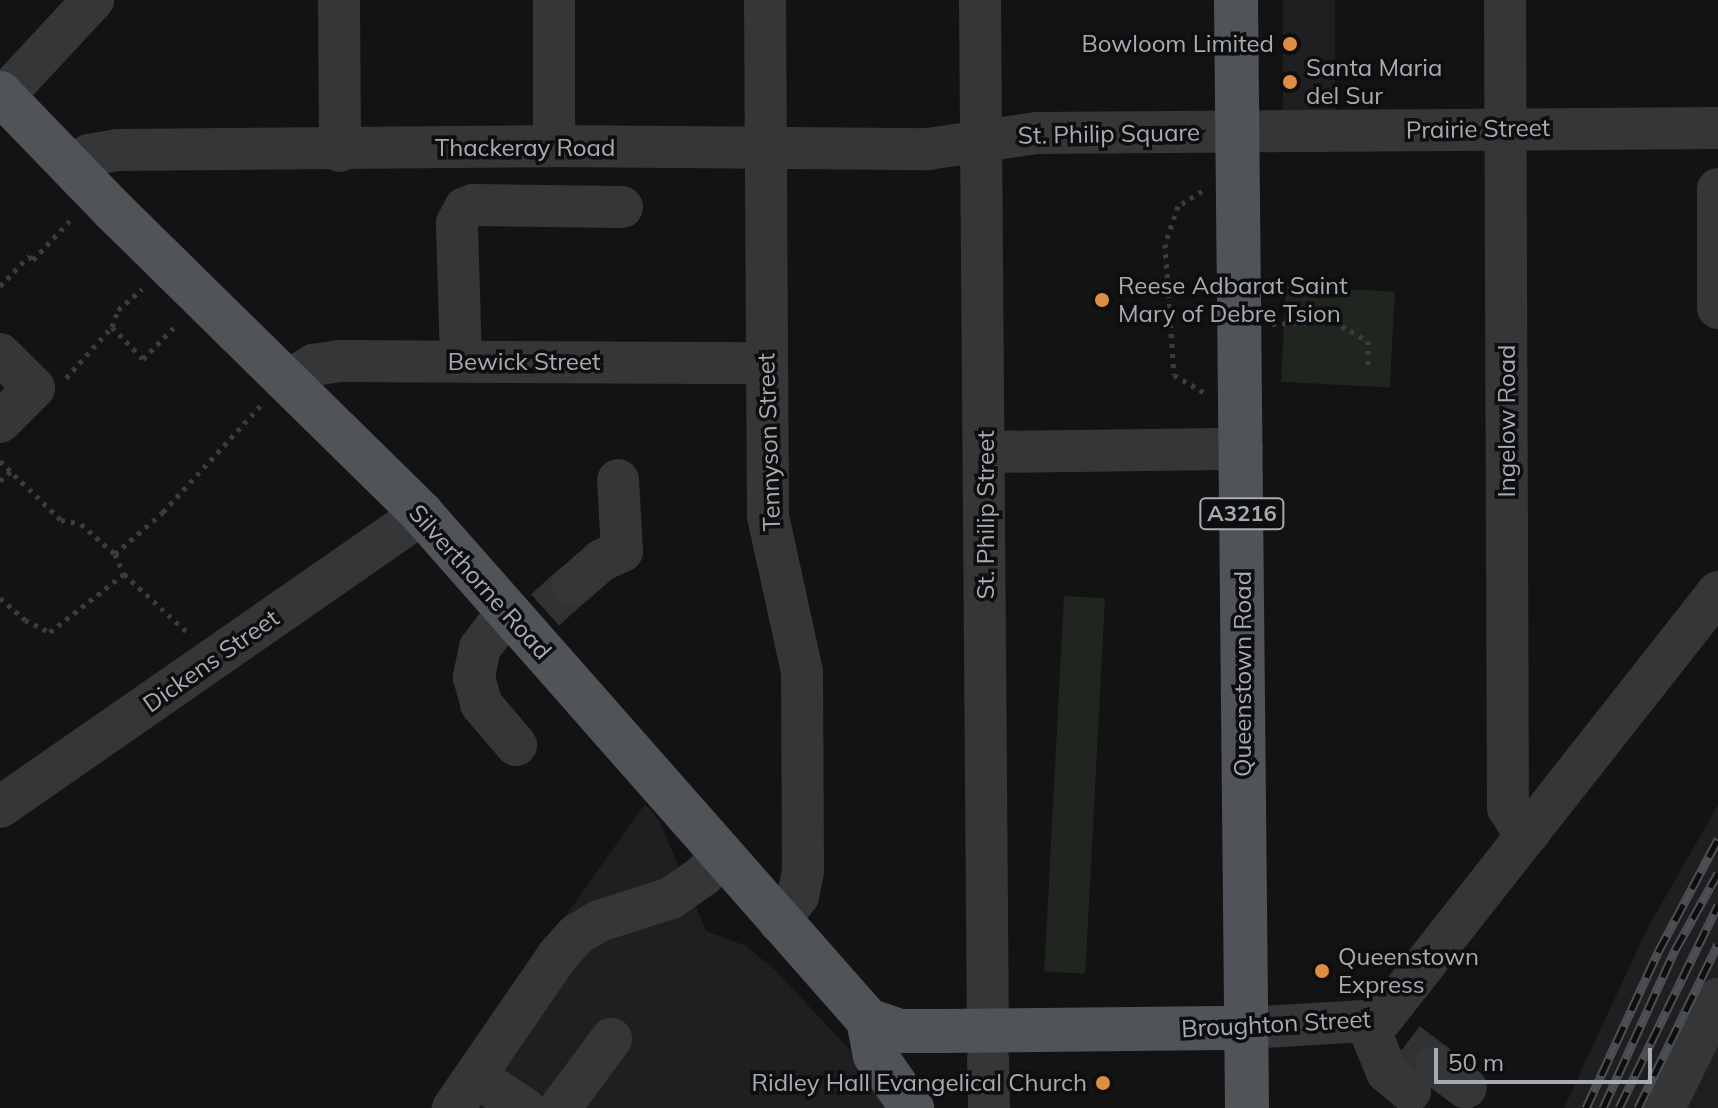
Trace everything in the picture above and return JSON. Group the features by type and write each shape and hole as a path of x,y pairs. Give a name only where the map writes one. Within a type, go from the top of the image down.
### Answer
{"main road":[{"name":"Queenstown Road","path":"1236,0 1247,1108"},
{"name":"Silverthorne Road","path":"1,96 422,514 537,610 720,855 868,1020 875,1055 912,1108"},
{"name":"Broughton Street","path":"868,1020 900,1031 941,1031 988,1045 1247,1028"},
{"path":"921,1108 918,1079 925,1050 941,1031"}],"street":[{"path":"1,96 93,0"},
{"path":"339,0 340,151"},
{"path":"554,0 554,146"},
{"name":"Tennyson Street","path":"765,0 768,516 802,672 803,871 798,896 779,922"},
{"name":"St. Philip Street","path":"980,0 989,1108"},
{"name":"Ingelow Road","path":"1505,0 1508,808 1519,825 1530,832"},
{"name":"Prairie Street","path":"1238,133 1718,128"},
{"name":"St. Philip Square","path":"982,142 1037,133 1238,133"},
{"name":"Thackeray Road","path":"84,179 89,155 117,150 340,151 554,146 928,149 982,142"},
{"path":"1718,189 1718,308"},
{"path":"461,361 457,223 465,208 473,205 622,207"},
{"path":"0,354 34,388 0,422"},
{"name":"Bewick Street","path":"284,378 314,365 340,361 766,363"},
{"path":"986,452 1242,449"},
{"path":"516,745 481,704 474,677 480,648 495,628 537,610 602,560 622,551 618,480"},
{"name":"Dickens Street","path":"0,807 422,514"},
{"name":"Broughton Street","path":"1247,1028 1416,1068 1530,832 1718,592"},
{"path":"524,1108 464,1092 558,955 576,935 599,921 671,898 703,876 720,855"},
{"path":"1664,1108 1718,999"},
{"path":"560,1108 611,1039"}],"path":[{"path":"0,286 29,256 33,260 84,179"},
{"path":"1239,186 1204,190 1178,206 1165,244 1174,375 1207,394 1241,392"},
{"path":"34,388 55,390 112,327 118,310 170,265"},
{"path":"112,327 143,359 203,298"},
{"path":"1241,325 1333,321 1368,341 1368,367"},
{"path":"115,554 163,512 284,378"},
{"path":"0,461 61,520 81,524 115,554 124,574 178,621 213,659"},
{"path":"0,481 11,471"},
{"path":"0,598 25,620 50,632 124,574"}],"shaded area":[{"path":"1283,0 1335,0 1335,111 1283,111"},
{"path":"1286,286 1395,292 1390,388 1281,382"},
{"path":"1064,596 1105,598 1085,974 1044,971"},
{"path":"645,804 659,820 706,931 746,946 775,970 865,1066 889,1108 429,1108"},
{"path":"1718,805 1718,1108 1564,1108 1647,929"}],"tunnel":[{"path":"545,610 572,586"},
{"path":"1407,1043 1437,1066"}],"railway":[{"path":"1586,1108 1658,952 1718,839"},
{"path":"1603,1108 1675,950 1718,873"},
{"path":"1619,1108 1718,905"},
{"path":"1638,1108 1718,944"}],"place":[{"name":"Bowloom Limited","path":"1290,44"},
{"name":"Santa Maria del Sur","path":"1290,82"},
{"name":"Reese Adbarat Saint Mary of Debre Tsion","path":"1102,300"},
{"name":"Queenstown Express","path":"1322,971"},
{"name":"Ridley Hall Evangelical Church","path":"1103,1083"}]}
